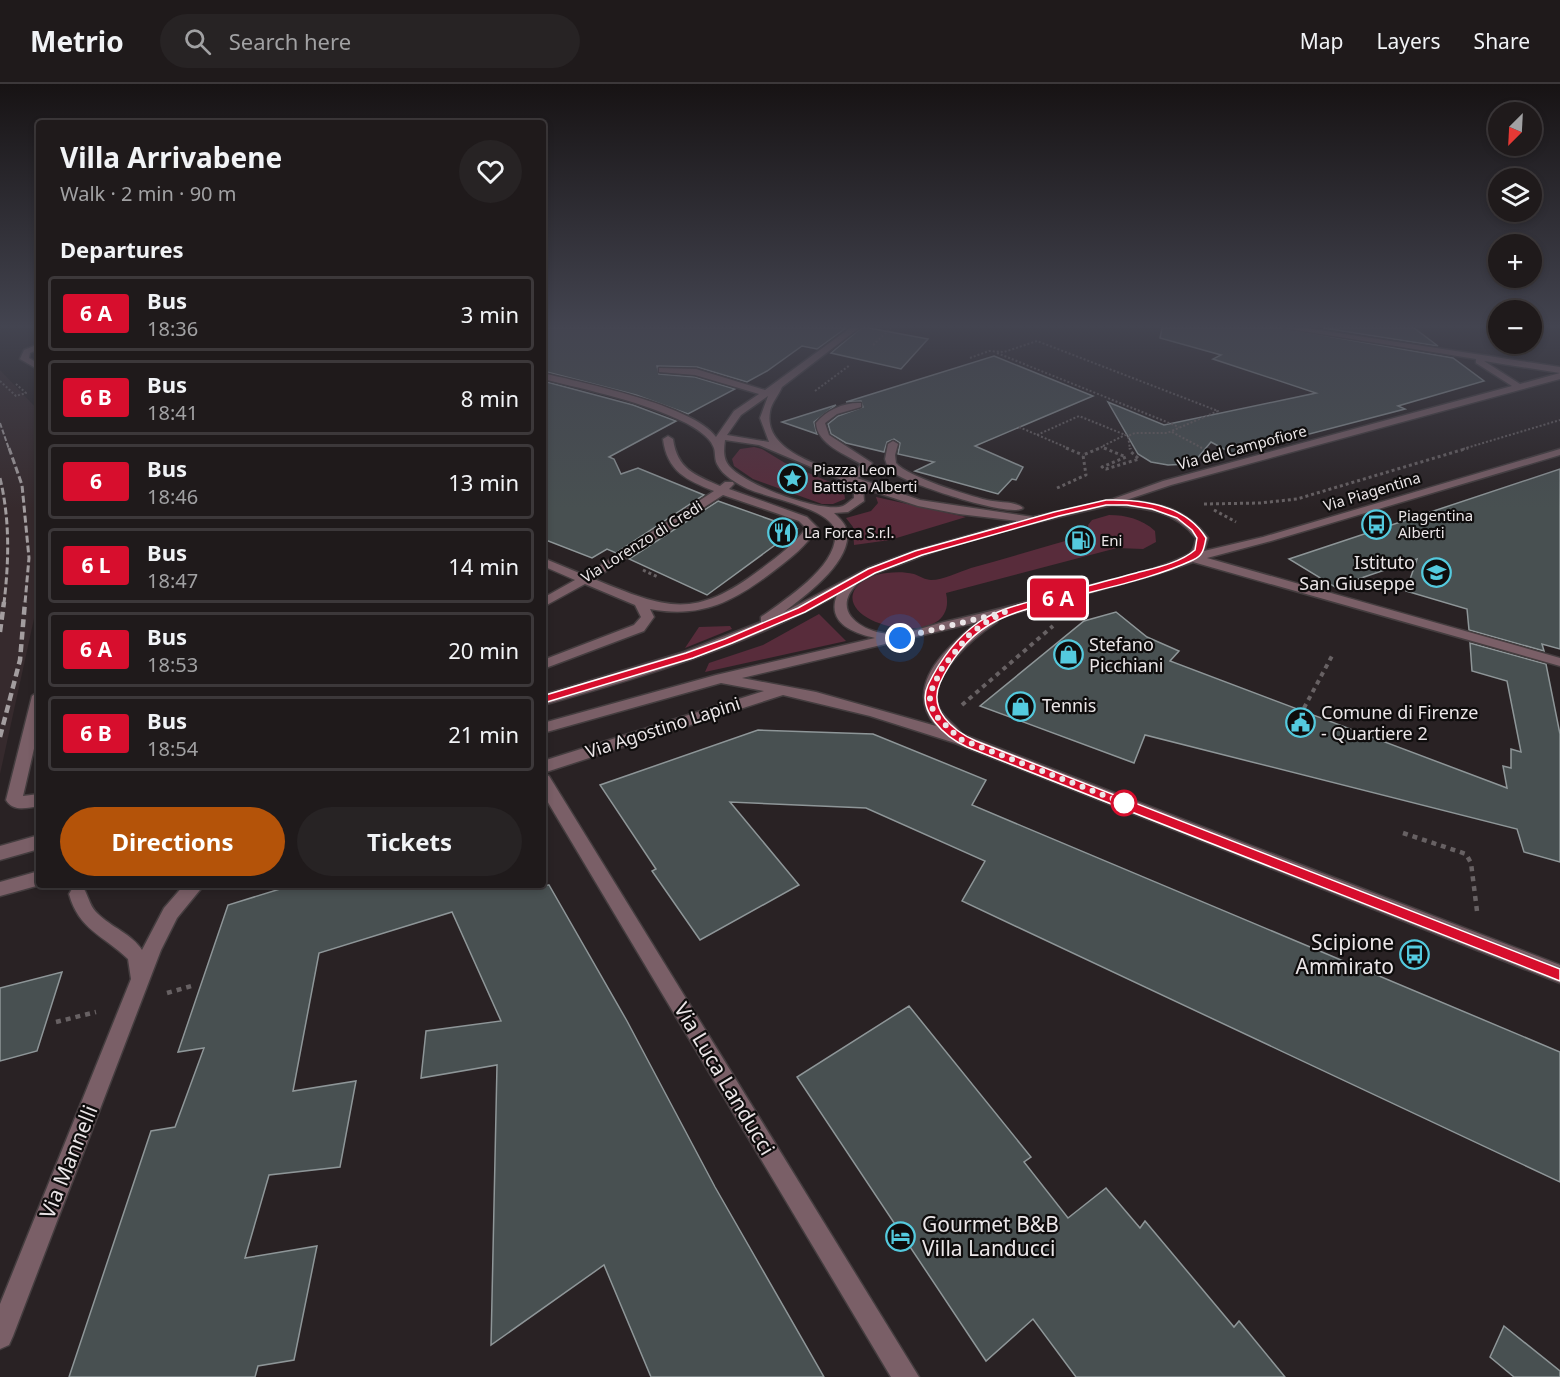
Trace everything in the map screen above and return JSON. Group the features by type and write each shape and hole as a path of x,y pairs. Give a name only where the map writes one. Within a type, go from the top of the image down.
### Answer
{"street":[{"path":"586,388 676,414 703,427 720,442 753,440 778,448 813,466 918,503 959,511 1036,520"},
{"path":"750,388 766,393"},
{"path":"741,636 779,611 835,560 841,548 841,529 834,517 819,509 747,484 730,473 719,457 720,442 725,426 737,413 773,388"},
{"path":"777,388 770,397 764,424 766,432 778,448"},
{"name":"Via del Campofiore","path":"1106,503 1167,483 1514,388"},
{"path":"845,478 860,473 867,463 831,442 823,435 820,425 823,418 831,413 858,405"},
{"path":"546,563 642,603 694,608 725,599 781,560 811,532 812,528 803,519 723,490 681,470 674,462 668,440"},
{"path":"893,444 888,456 891,464 900,473 917,481 986,503 1057,513"},
{"name":"Via Piagentina","path":"1192,558 1268,540 1560,452"},
{"name":"Via Lorenzo di Credi","path":"546,601 618,560 723,490 730,483 730,473"},
{"path":"819,509 844,510 860,499 859,489 845,478"},
{"path":"546,699 690,656 741,636 801,610 855,579 918,553 1057,513 1106,503 1144,504 1163,509 1186,520 1202,538 1201,548 1192,558 1149,572 1005,612 716,680 546,727"},
{"path":"1192,558 1560,662"},
{"path":"855,579 841,600 840,614 845,621 861,630 900,638"},
{"path":"546,664 639,628 648,617 642,603"},
{"path":"960,739 936,716 930,703 934,680 968,636 983,624 1005,612"},
{"path":"716,680 783,690 867,709 960,739 1560,974"},
{"name":"Via Agostino Lapini","path":"546,766 783,690"},
{"path":"36,708 14,800 20,803 36,800"},
{"name":"Via Luca Landucci","path":"546,785 906,1377"},
{"path":"0,854 36,843"},
{"path":"0,889 36,879"},
{"path":"138,987 152,950 170,913 192,888"},
{"path":"78,894 81,911 100,928 132,949 141,963 138,987"},
{"name":"Via Mannelli","path":"0,1336 138,987"}],"path":[{"path":"1084,388 1180,428"},
{"path":"1019,427 1083,455 1135,433 1172,431 1218,411 1159,388"},
{"path":"1037,435 1080,416 1127,436"},
{"path":"1268,540 1203,504 1260,503 1297,499 1560,420"},
{"path":"1172,431 1202,448"},
{"path":"1102,447 1126,457 1102,467 1106,469 1139,459 1131,452 1127,436"},
{"path":"1054,489 1086,475 1083,455"},
{"path":"649,562 640,568 660,578"},
{"path":"962,711 964,701 1059,622"},
{"path":"1304,708 1334,654"},
{"path":"1403,833 1466,854 1471,863 1476,908"}],"shaded area":[{"path":"0,388 17,388 36,408 36,610 0,774"},
{"path":"754,447 837,485 844,491 845,499 833,504 822,504 753,479 734,466 732,459 740,449"},
{"path":"876,497 966,517 890,540 854,545 853,527 846,518 871,511 878,503"},
{"path":"1109,515 1128,517 1145,523 1155,531 1156,542 1143,549 1117,548 946,593 945,612 935,623 918,628 897,628 878,623 862,614 853,603 855,589 858,585 874,576 900,572 929,580 941,579 971,568 1090,534 1088,525 1092,520"},
{"path":"819,614 846,641 705,672 709,663 763,645"},
{"path":"730,626 732,629 685,648 699,627"}],"building":[{"path":"546,388 571,388 633,405 676,421 609,457 614,459 621,474 638,468 704,495 616,553 607,549 592,558 546,540"},
{"path":"610,388 735,389 688,414"},
{"path":"890,388 1074,388 1093,396 975,446 1023,467 1016,480 1012,479 998,494 915,471 934,462 898,454 900,443 894,439 887,442 884,452 846,443 831,434 828,424 838,416 863,407 861,401 846,402"},
{"path":"1302,388 1459,388 1398,406 1405,409 1233,454 1211,442 1195,461 1189,464 1168,465 1151,462 1138,454 1108,402 1164,425 1316,393"},
{"path":"836,405 814,422 817,434 782,422"},
{"name":"Istituto San Giuseppe","path":"1560,469 1560,649 1542,644 1544,651 1469,630 1467,609 1406,591 1417,559 1335,587 1289,559"},
{"path":"718,501 797,529 707,595 629,559"},
{"path":"1116,612 1147,637 1179,651 1170,661 1507,788 1503,766 1511,768 1511,749 1521,752 1507,681 1472,671 1470,643 1546,664 1560,734 1560,862 1524,852 1517,829 1145,735 1134,763 980,706 1084,621"},
{"path":"758,730 873,734 986,780 972,805 1560,1052 1560,1182 962,901 985,861 866,808 730,802 799,885 700,940 652,871 656,869 600,785"},
{"path":"546,885 549,885 627,1021 715,1187 824,1377 651,1377 604,1265 491,1345 497,1065 421,1078 426,1031 501,1021 452,912 319,953 293,1091 356,1081 340,1167 269,1175 245,1258 317,1246 294,1360 258,1366 255,1377 69,1377 151,1131 175,1127 204,1048 178,1052 228,905 283,888 546,888"},
{"path":"62,972 37,1051 0,1061 0,988"},
{"path":"909,1006 1031,1157 1024,1162 1068,1218 1106,1188 1140,1228 1145,1221 1234,1327 1239,1321 1285,1377 1076,1377 1033,1319 986,1361 797,1077"},
{"path":"1504,1326 1560,1371 1560,1377 1514,1377 1490,1357"}],"railway":[{"path":"0,423 9,449"},
{"path":"9,448 22,485 29,558 25,603"},
{"path":"0,478 6,509 8,541 4,603"},
{"path":"0,632 4,602"},
{"path":"0,737 20,660 25,602"}],"bus line":[{"path":"546,699 690,656 729,641 785,618 872,571 918,553 1057,513 1106,503 1127,502 1154,506 1180,517 1195,528 1202,538 1201,548 1196,555 1149,572 994,617 968,636 934,680 930,703 936,716 960,739 972,744 1560,974"}],"place":[{"name":"Piazza Leon Battista Alberti","path":"792,479"},
{"name":"Piagentina Alberti","path":"1377,525"},
{"name":"La Forca S.r.l.","path":"783,533"},
{"name":"Eni","path":"1080,541"},
{"name":"Istituto San Giuseppe","path":"1436,573"},
{"name":"Stefano Picchiani","path":"1068,655"},
{"name":"Tennis","path":"1021,706"},
{"name":"Comune di Firenze - Quartiere 2","path":"1300,723"},
{"name":"Scipione Ammirato","path":"1415,955"},
{"name":"Gourmet B&B Villa Landucci","path":"901,1237"}],"route":[{"path":"900,638 1005,612 983,624 968,636 934,680 930,703 936,716 960,739 1124,803"}]}
